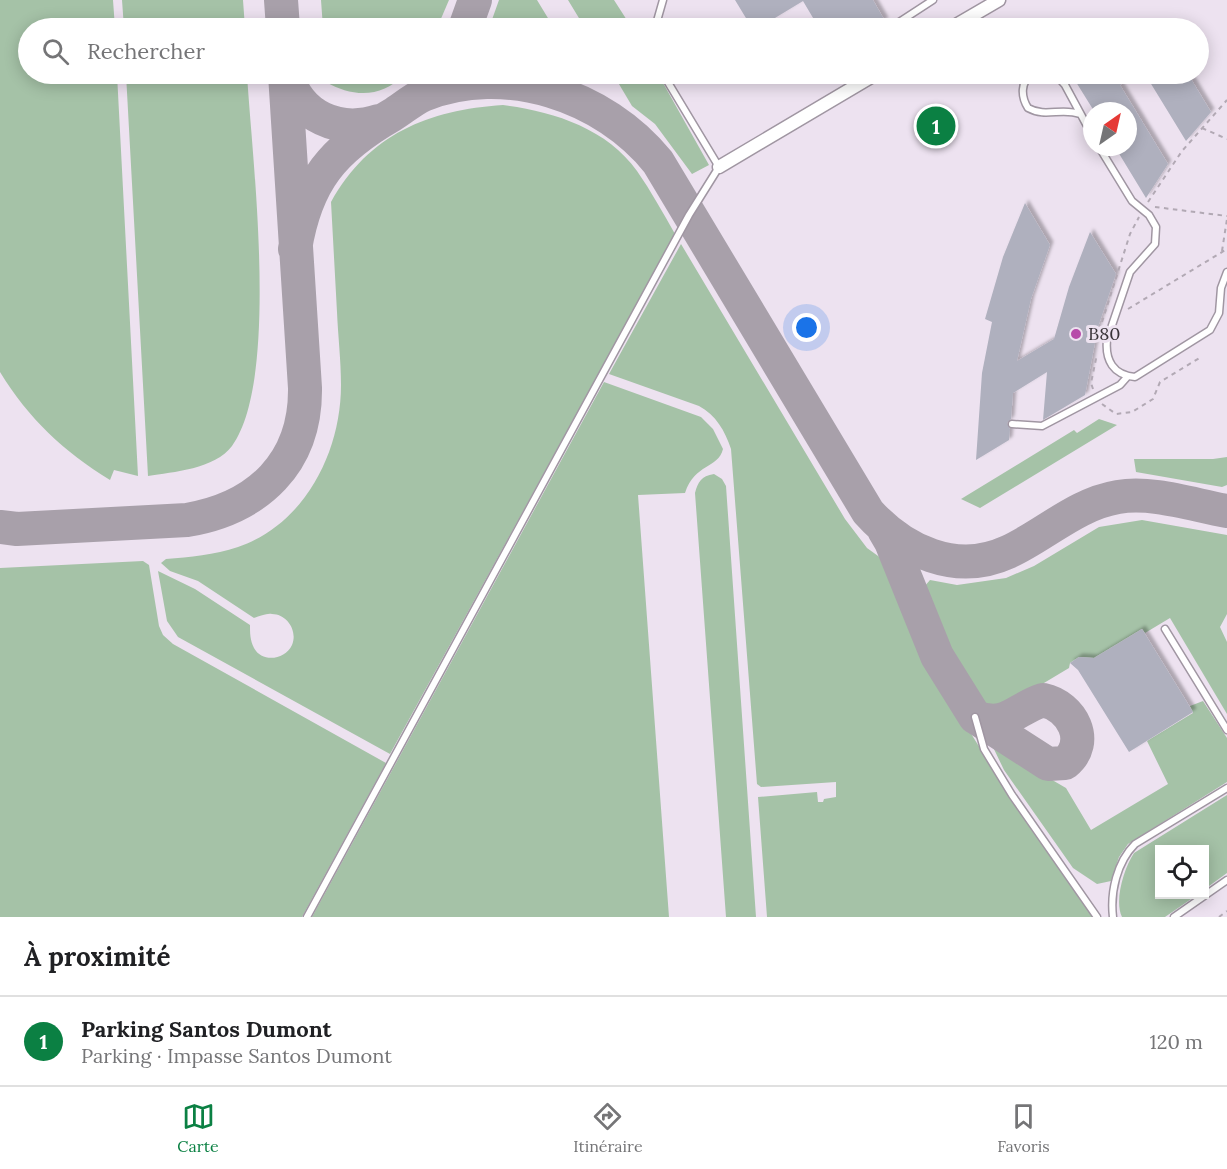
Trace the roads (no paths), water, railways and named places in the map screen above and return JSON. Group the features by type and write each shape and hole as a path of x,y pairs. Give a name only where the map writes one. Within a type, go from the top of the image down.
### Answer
{"street":[{"path":"967,18 993,2"},
{"path":"719,167 859,84"}],"lane":[{"path":"658,18 663,0"},
{"path":"905,18 933,0"},
{"path":"307,917 689,215 719,167 669,84"},
{"path":"1024,84 1022,94 1028,108 1044,115 1063,110 1080,114"},
{"path":"1064,84 1083,119"},
{"path":"1104,156 1132,201 1153,220 1157,237 1151,251 1136,263 1130,272 1113,318 1107,340 1107,359 1112,366 1128,376 1135,377 1210,330 1219,313 1221,288 1227,272"},
{"path":"1012,424 1042,426 1120,385 1128,376"},
{"path":"1165,629 1227,730"},
{"path":"975,717 984,749 1012,795 1097,917"},
{"path":"1113,917 1112,904 1120,864 1126,853 1135,844 1227,788"},
{"path":"1174,917 1227,880"}],"place":[{"name":"Parking Santos Dumont","path":"936,126"},
{"name":"B80","path":"1076,334"}]}
